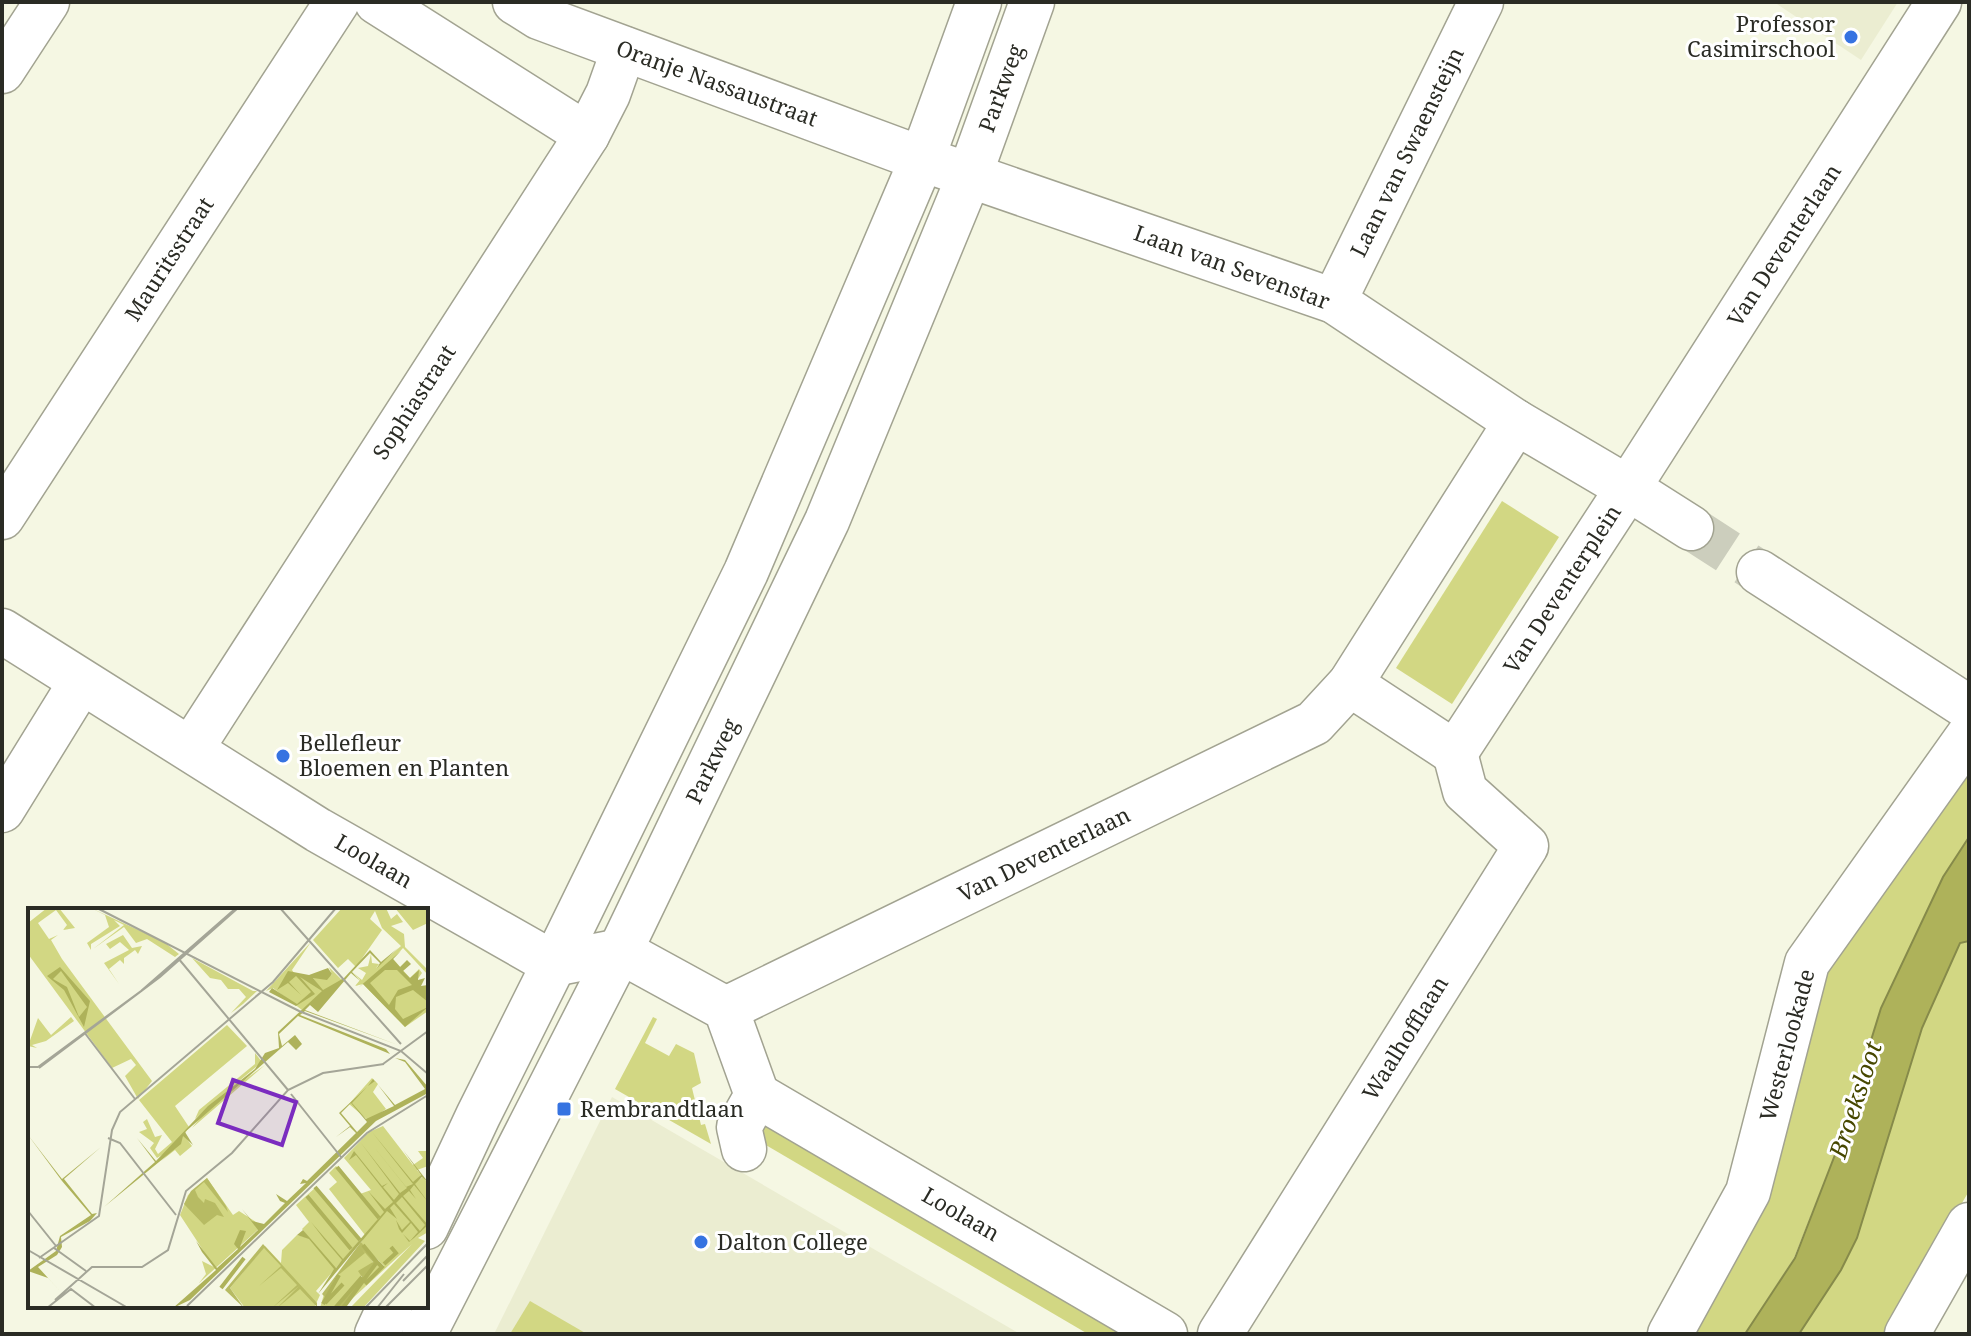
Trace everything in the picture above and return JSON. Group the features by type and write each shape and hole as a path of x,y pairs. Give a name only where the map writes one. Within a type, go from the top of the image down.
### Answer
{"street":[{"path":"2,71 47,2"},
{"name":"Mauritsstraat","path":"2,517 337,2"},
{"path":"377,2 587,135"},
{"path":"428,1223 746,572 922,159 979,2"},
{"name":"Parkweg","path":"424,1334 620,951 827,521 970,174 1032,2"},
{"name":"Laan van Swaensteijn","path":"1334,301 1481,2"},
{"name":"Van Deventerlaan","path":"1628,488 1939,2"},
{"name":"Oranje Nassaustraat","path":"533,7 624,49 922,159"},
{"name":"Sophiastraat","path":"191,749 587,135 608,94 624,49"},
{"path":"922,159 970,174"},
{"name":"Laan van Sevenstar","path":"970,174 1334,301 1516,422"},
{"path":"1455,753 1350,684 1516,422"},
{"name":"Van Deventerplein","path":"1455,753 1628,488 1516,422"},
{"path":"1628,488 1691,528"},
{"path":"1759,572 1969,708"},
{"name":"Loolaan","path":"2,631 318,830 554,964"},
{"path":"2,810 81,682"},
{"name":"Van Deventerlaan","path":"726,1009 1314,723 1350,684"},
{"name":"Westerlookade","path":"1670,1334 1748,1192 1807,963 1969,735"},
{"name":"Waalhofflaan","path":"1220,1334 1526,846 1465,791 1455,753"},
{"path":"554,964 620,951 726,1009 757,1095 739,1127 744,1149"},
{"name":"Loolaan","path":"757,1095 1165,1334"},
{"path":"1907,1334 1969,1225"},
{"path":"377,1334 389,1308"}],"shaded area":[{"name":"Professor Casimirschool","path":"1774,2 1898,2 1861,60"},
{"path":"1502,501 1559,537 1452,704 1396,668"},
{"path":"1969,771 1969,837 1943,877 1881,1008 1838,1147 1794,1258 1745,1334 1692,1334 1831,965"},
{"path":"1969,941 1969,1191 1885,1334 1799,1334 1841,1270 1922,1028 1960,943"},
{"path":"653,1017 657,1019 645,1043 669,1056 676,1044 694,1053 701,1083 692,1088 701,1125 705,1124 711,1144 615,1089"},
{"name":"Dalton College","path":"612,1097 1020,1334 494,1334"},
{"path":"764,1124 1121,1334 1088,1334 754,1138"},
{"path":"530,1301 587,1334 510,1334"}],"water":[{"name":"Broeksloot","path":"1969,837 1969,941 1960,943 1922,1028 1857,1238 1841,1270 1799,1334 1745,1334 1795,1258 1838,1147 1881,1008 1943,877"}],"tunnel":[{"path":"1691,528 1759,572"}],"place":[{"name":"Professor Casimirschool","path":"1851,37"},
{"name":"Bellefleur Bloemen en Planten","path":"283,756"},
{"name":"Rembrandtlaan","path":"564,1109"},
{"name":"Dalton College","path":"701,1242"}]}
